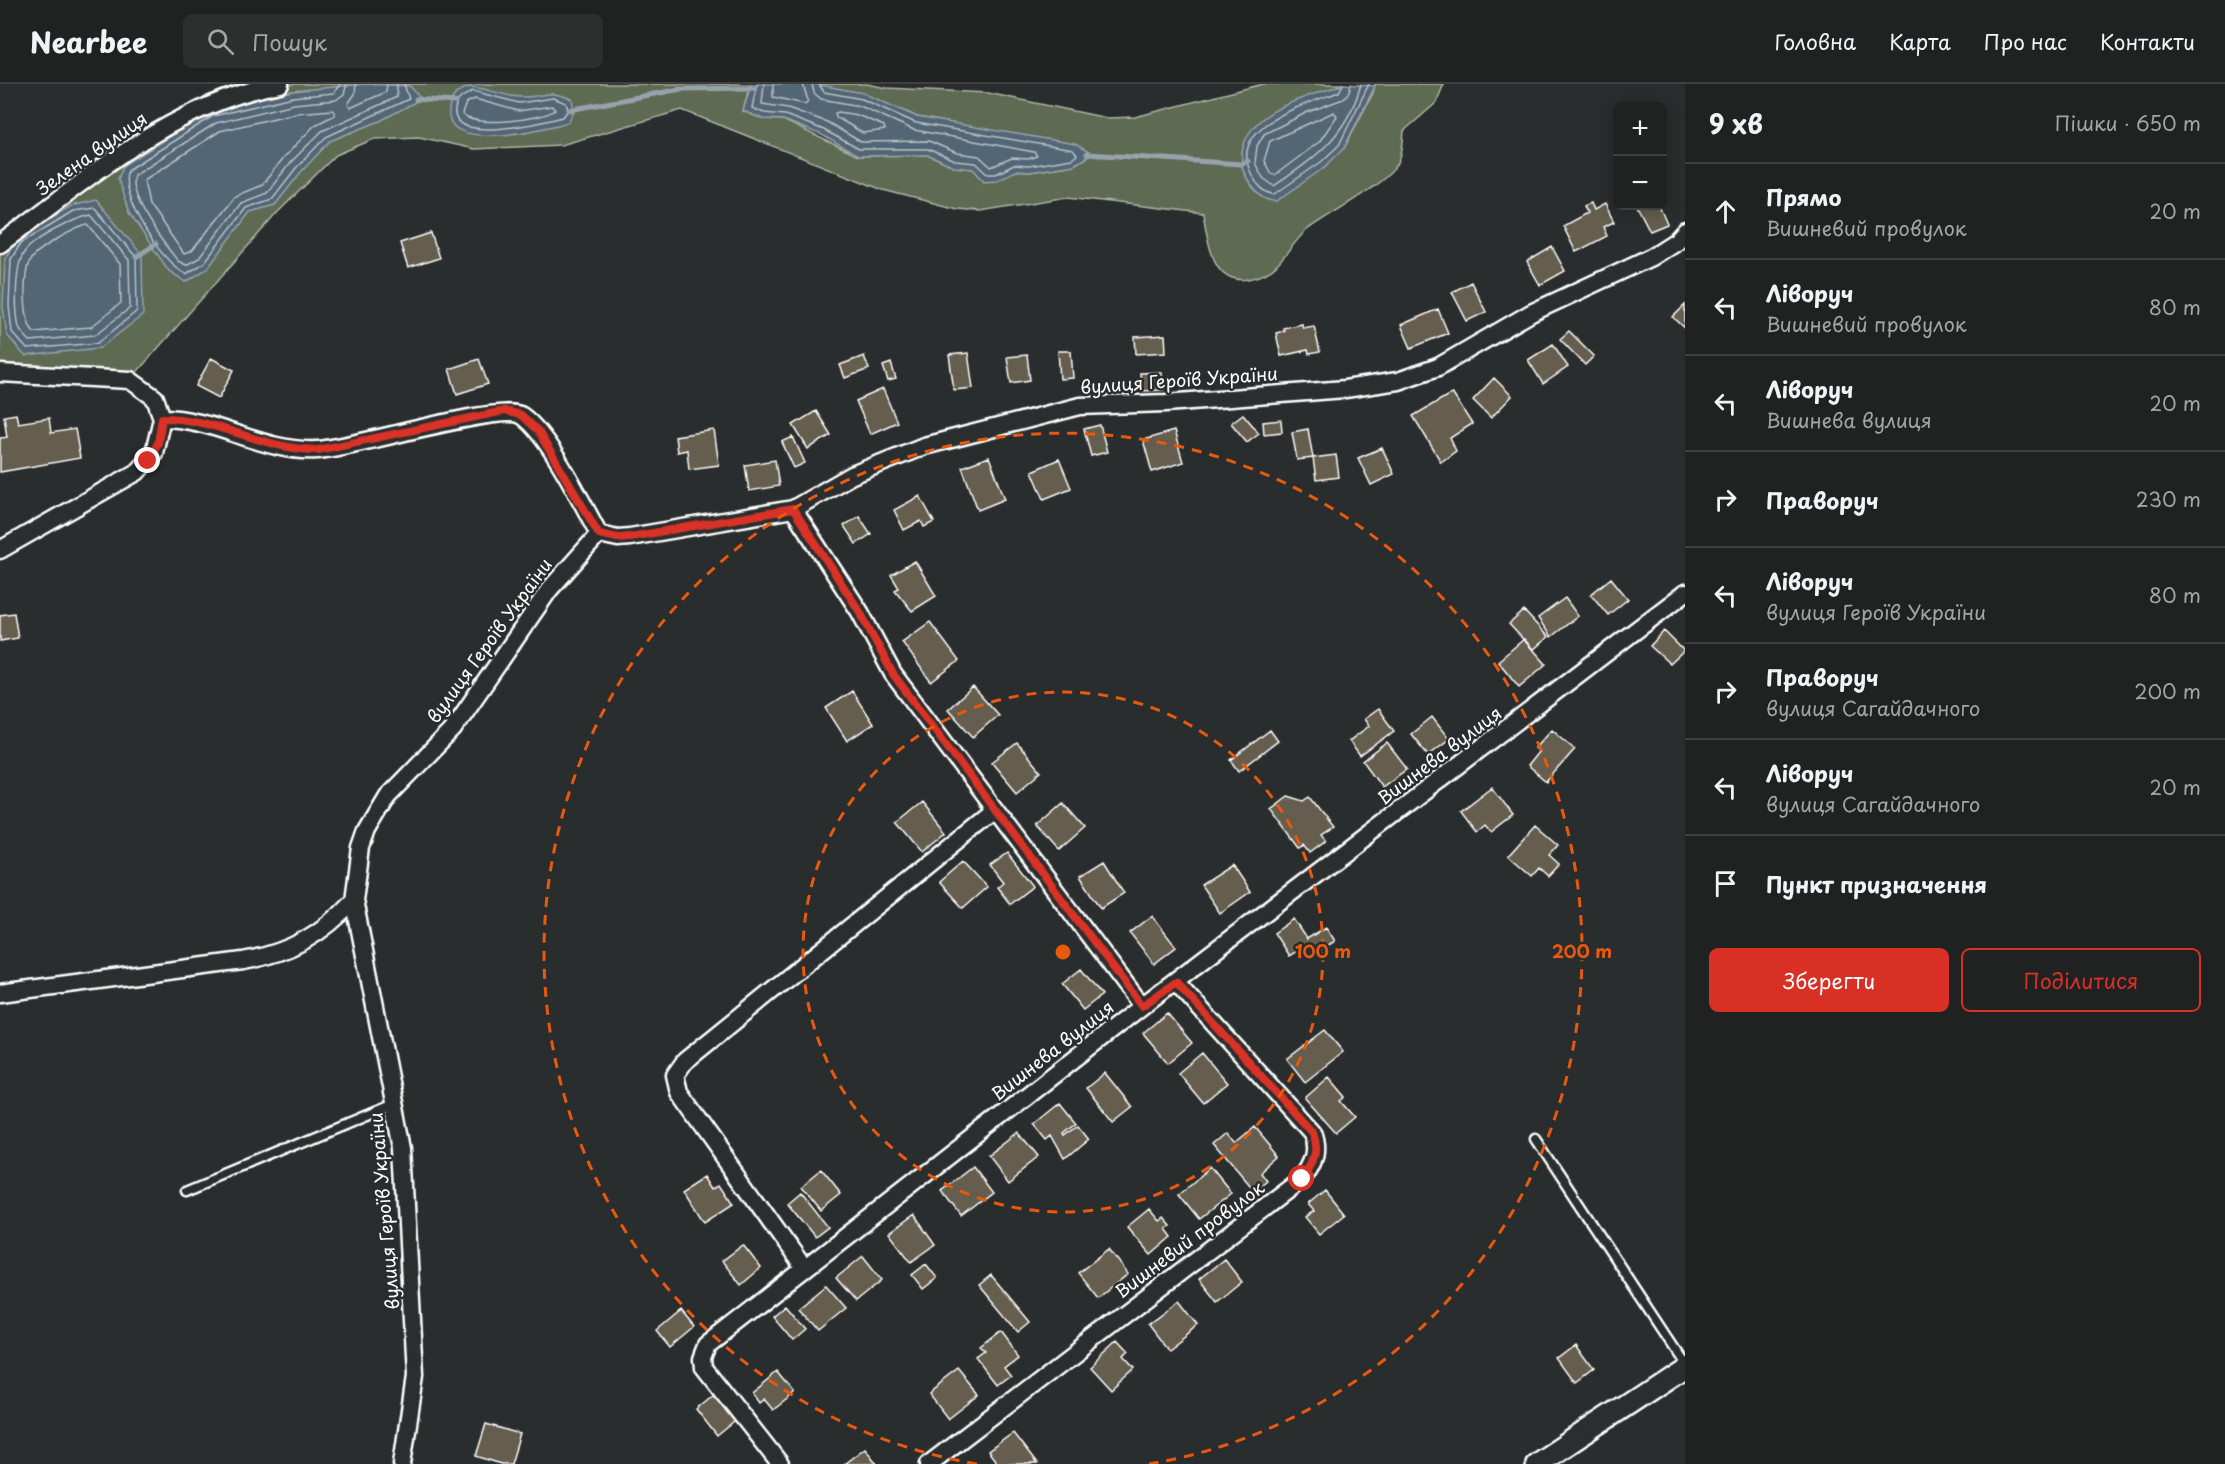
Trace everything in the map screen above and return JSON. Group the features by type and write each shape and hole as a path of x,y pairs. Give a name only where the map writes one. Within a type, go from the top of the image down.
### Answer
{"street":[{"name":"Зелена вулиця","path":"0,244 127,151 169,124 211,103 280,84"},
{"name":"вулиця Героїв України","path":"402,1464 413,1398 415,1354 403,1148 396,1103 354,900 362,848 377,813 401,781 453,729 549,590 599,534 618,538 630,537 793,509 852,475 924,446 1080,406 1166,403 1321,391 1398,381 1438,368 1531,313 1651,257 1677,241 1685,231"},
{"path":"0,373 130,380 155,398 162,418 154,453 137,472 0,550"},
{"path":"162,418 195,420 288,447 318,450 444,425 475,416 504,411 521,415 538,431 599,534"},
{"path":"793,509 860,612 893,674 1142,1006"},
{"name":"Вишнева вулиця","path":"780,1464 704,1367 703,1357 708,1344 1142,1006 1685,593"},
{"path":"804,1268 679,1092 675,1075 685,1061 995,810"},
{"path":"0,993 243,961 278,954 306,941 326,928 354,900"},
{"name":"Вишневий провулок","path":"929,1464 1302,1179 1313,1161 1316,1142 1312,1132 1176,982"},
{"path":"1537,1464 1685,1366"}],"lane":[{"path":"187,1190 396,1103"},
{"path":"1536,1139 1685,1366"}],"green space":[{"path":"280,84 750,84 743,111 763,119 783,120 858,156 927,155 954,167 973,168 997,180 1015,171 1029,172 1074,165 1092,154 1039,139 917,117 898,108 814,84 867,84 887,88 988,93 1107,118 1135,117 1263,84 1344,84 1290,104 1257,125 1247,139 1242,156 1245,176 1344,148 1373,93 1375,84 1444,84 1436,103 1404,131 1398,163 1383,180 1307,230 1272,270 1249,279 1236,279 1226,275 1219,268 1210,247 1203,213 1068,197 980,211 957,209 883,190 682,110 561,145 474,149 419,137 374,139 336,155 278,212 130,380 0,373 0,244 127,151"}],"water":[{"path":"365,84 410,86 421,99 380,121 330,141 275,205 250,212 208,268 186,282 169,271 129,213 118,179 123,166 211,110 292,91"},
{"path":"751,84 814,84 863,93 917,117 1075,144 1092,154 1074,165 1029,172 1015,171 997,180 984,181 973,169 954,167 927,155 858,156 822,135 783,120 763,119 743,111"},
{"path":"1344,84 1375,86 1344,148 1325,167 1277,201 1268,200 1256,191 1244,174 1242,153 1246,138 1255,125 1281,107"},
{"path":"469,87 514,97 551,94 563,96 572,99 574,111 568,122 519,133 478,135 462,131 452,123 449,110 455,95"},
{"path":"96,200 142,255 143,315 100,348 25,356 7,335 3,307 5,258 17,239 71,206"}],"building":[{"path":"1591,203 1594,210 1605,204 1614,222 1603,227 1607,236 1576,252 1563,226 1587,213 1584,206"},
{"path":"1639,210 1661,210 1667,224 1650,231"},
{"path":"431,233 439,258 408,268 400,243"},
{"path":"1552,247 1565,271 1540,285 1527,262"},
{"path":"1471,282 1486,312 1467,321 1452,292"},
{"path":"1685,305 1685,328 1673,317"},
{"path":"1438,309 1448,333 1411,348 1401,325"},
{"path":"1302,324 1303,328 1314,326 1320,352 1309,354 1308,350 1281,356 1276,333 1284,331 1283,328"},
{"path":"1569,331 1594,356 1585,365 1560,339"},
{"path":"1165,335 1166,352 1136,354 1135,337"},
{"path":"1553,344 1568,367 1543,384 1528,360"},
{"path":"1058,351 1071,351 1073,378 1060,379"},
{"path":"968,353 973,388 954,390 949,355"},
{"path":"1027,355 1030,380 1011,383 1007,357"},
{"path":"864,356 869,369 845,378 840,365"},
{"path":"211,358 234,370 219,398 196,386"},
{"path":"479,359 488,384 457,394 449,369"},
{"path":"891,363 896,379 888,381 883,366"},
{"path":"1162,372 1163,390 1141,391 1140,373"},
{"path":"1494,378 1512,396 1491,418 1473,400"},
{"path":"883,389 897,422 870,434 856,401"},
{"path":"1452,393 1472,424 1450,438 1456,451 1441,462 1413,416"},
{"path":"816,411 831,435 808,449 793,425"},
{"path":"16,414 18,423 49,418 51,433 75,429 80,458 0,472 0,438 7,437 4,416"},
{"path":"1243,414 1259,433 1247,442 1231,423"},
{"path":"1281,420 1282,432 1264,434 1263,422"},
{"path":"1100,425 1107,452 1091,456 1084,429"},
{"path":"1308,429 1313,458 1297,460 1292,432"},
{"path":"714,430 719,465 689,469 687,450 677,452 675,436"},
{"path":"1174,431 1183,462 1152,472 1143,440"},
{"path":"793,437 805,463 794,468 782,442"},
{"path":"1382,448 1394,474 1371,485 1358,458"},
{"path":"1336,455 1339,477 1316,480 1313,458"},
{"path":"989,457 1005,499 978,510 962,467"},
{"path":"1059,459 1071,488 1044,499 1032,471"},
{"path":"775,460 779,486 749,491 745,465"},
{"path":"920,496 934,522 924,527 921,521 904,530 894,510"},
{"path":"859,516 871,534 856,544 844,526"},
{"path":"915,561 936,596 912,611 895,590 899,588 891,575"},
{"path":"1611,578 1628,599 1608,615 1591,594"},
{"path":"1565,598 1578,616 1551,637 1538,618"},
{"path":"1524,611 1548,637 1533,650 1509,624"},
{"path":"14,613 18,638 0,641 0,615"},
{"path":"930,622 959,661 931,682 902,642"},
{"path":"1664,631 1684,651 1670,664 1650,646"},
{"path":"1524,639 1546,664 1519,687 1498,661"},
{"path":"973,687 998,715 973,737 948,709"},
{"path":"852,691 873,724 847,741 826,708"},
{"path":"1378,709 1394,731 1360,756 1349,741 1369,726 1364,719"},
{"path":"1432,717 1449,739 1428,755 1411,734"},
{"path":"1552,729 1575,749 1546,782 1527,766 1539,751 1535,748"},
{"path":"1270,730 1278,741 1239,771 1231,760"},
{"path":"1017,743 1041,772 1017,792 992,762"},
{"path":"1387,743 1407,769 1382,787 1363,761"},
{"path":"1492,787 1513,815 1491,832 1485,825 1477,832 1461,811"},
{"path":"1288,796 1304,801 1310,797 1333,827 1321,835 1326,841 1310,853 1304,845 1300,848 1271,809"},
{"path":"922,802 946,832 922,852 897,822"},
{"path":"1063,803 1085,828 1059,851 1037,826"},
{"path":"1535,825 1558,845 1549,855 1559,864 1548,876 1539,868 1532,876 1508,855"},
{"path":"1007,853 1033,886 1010,904 997,887 1003,882 990,865"},
{"path":"963,861 987,887 963,908 939,882"},
{"path":"1104,861 1124,893 1101,908 1080,876"},
{"path":"1232,865 1250,892 1220,913 1201,885"},
{"path":"1152,916 1176,947 1154,964 1130,933"},
{"path":"1294,919 1307,939 1326,927 1335,941 1314,954 1308,944 1289,956 1274,933"},
{"path":"1081,969 1102,995 1083,1010 1062,984"},
{"path":"1167,1013 1192,1043 1168,1063 1143,1033"},
{"path":"1325,1030 1343,1052 1305,1082 1287,1059"},
{"path":"1202,1053 1227,1083 1203,1103 1178,1073"},
{"path":"1105,1073 1132,1107 1113,1122 1086,1088"},
{"path":"1329,1077 1346,1097 1341,1101 1355,1117 1336,1133 1305,1098"},
{"path":"1060,1103 1076,1123 1064,1133 1065,1135 1078,1125 1089,1139 1065,1159 1052,1136 1047,1140 1034,1124"},
{"path":"1255,1127 1279,1156 1260,1173 1266,1181 1253,1192 1214,1145 1228,1133 1236,1143"},
{"path":"1019,1133 1039,1157 1008,1181 989,1156"},
{"path":"973,1167 992,1192 961,1216 942,1191"},
{"path":"1210,1168 1231,1194 1199,1219 1179,1194"},
{"path":"821,1170 841,1195 821,1211 801,1186"},
{"path":"707,1174 715,1187 721,1183 734,1203 705,1222 684,1189"},
{"path":"1325,1190 1344,1214 1319,1234 1305,1217 1314,1211 1308,1204"},
{"path":"800,1192 828,1227 815,1237 787,1203"},
{"path":"1149,1209 1159,1221 1163,1218 1170,1226 1166,1229 1172,1237 1151,1255 1127,1227"},
{"path":"914,1215 935,1245 911,1262 889,1233"},
{"path":"743,1245 761,1268 741,1285 722,1261"},
{"path":"1109,1249 1128,1274 1098,1298 1078,1273"},
{"path":"863,1256 882,1280 856,1301 836,1278"},
{"path":"1224,1259 1242,1282 1217,1302 1199,1279"},
{"path":"926,1264 937,1278 923,1289 912,1275"},
{"path":"991,1275 1030,1322 1018,1332 979,1285"},
{"path":"826,1285 846,1308 818,1331 798,1308"},
{"path":"1179,1301 1198,1325 1167,1349 1148,1324"},
{"path":"785,1305 805,1329 792,1340 772,1316"},
{"path":"681,1311 694,1327 670,1347 657,1331"},
{"path":"1001,1332 1018,1355 1004,1366 1011,1375 998,1385 978,1359 986,1353 981,1348"},
{"path":"1117,1342 1128,1354 1123,1359 1133,1370 1111,1390 1090,1367"},
{"path":"1576,1345 1594,1370 1577,1383 1559,1358"},
{"path":"959,1371 979,1395 948,1419 929,1394"},
{"path":"778,1372 795,1393 773,1410 764,1399 759,1403 752,1393"},
{"path":"718,1391 739,1418 717,1436 696,1409"},
{"path":"486,1424 520,1434 511,1464 501,1464 476,1456"},
{"path":"1013,1433 1037,1464 998,1464 988,1451"},
{"path":"865,1448 877,1464 844,1464"}],"waterway":[{"path":"569,110 681,89 755,88"},
{"path":"416,99 455,102"},
{"path":"1087,154 1241,164 1248,161"},
{"path":"136,257 156,244"}],"route":[{"path":"148,461 158,443 162,418 195,420 232,433 288,447 318,450 504,411 521,415 538,431 599,534 618,538 630,537 769,515 793,509 860,612 893,674 1142,1006 1176,982 1312,1132 1316,1142 1315,1152 1309,1170 1302,1179"}]}
